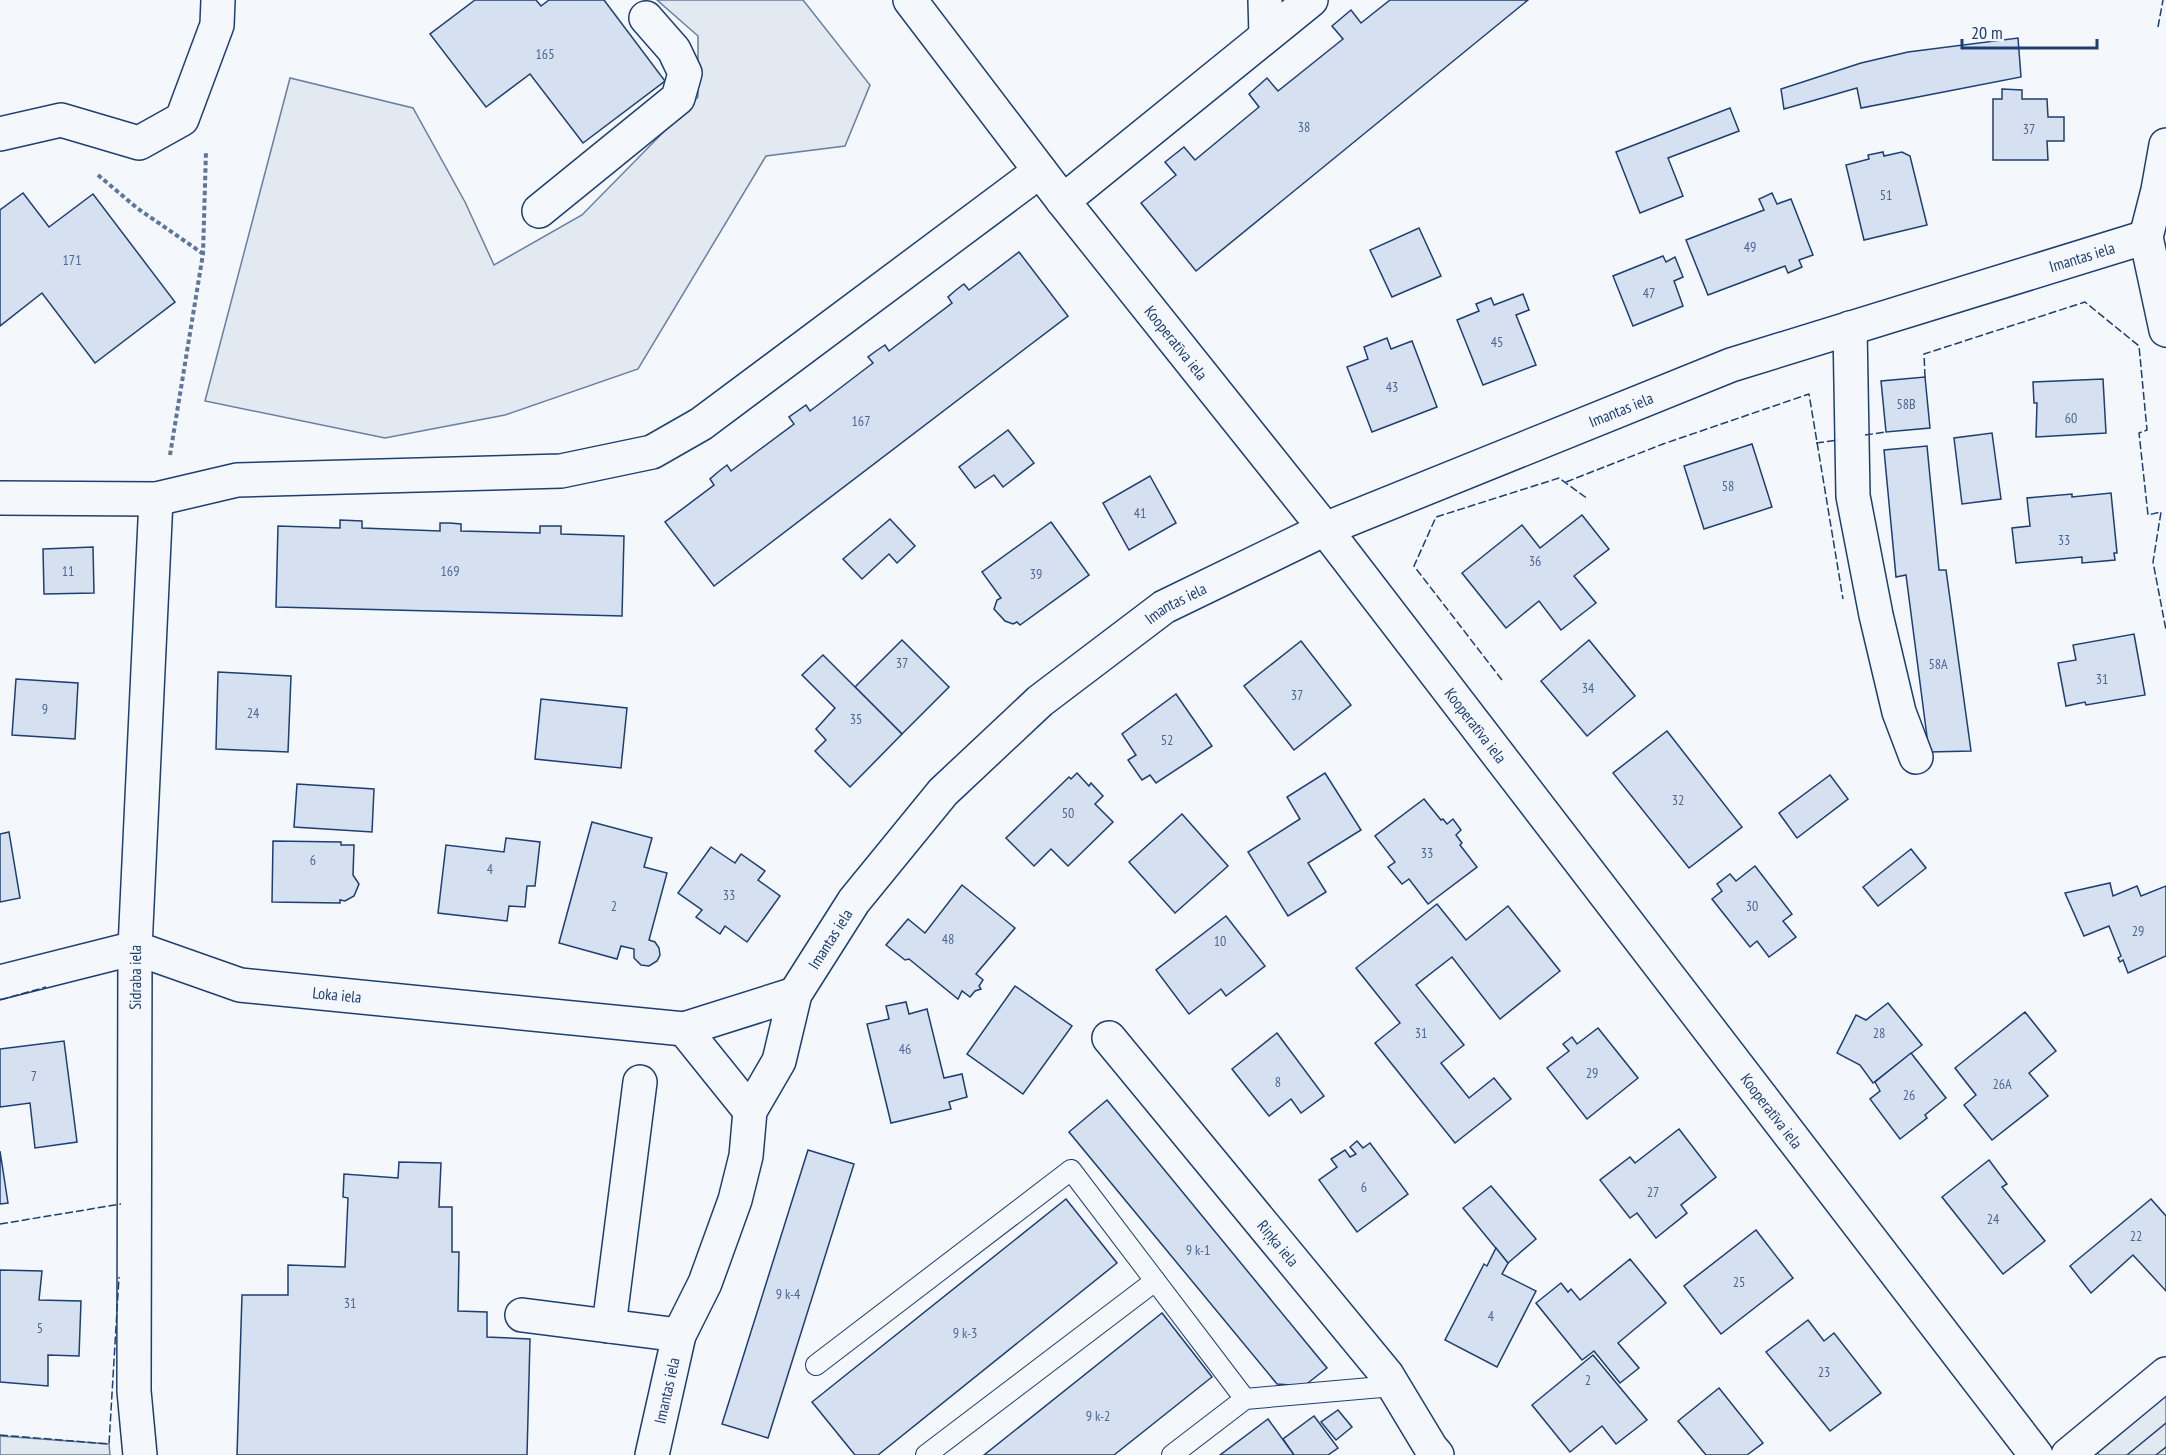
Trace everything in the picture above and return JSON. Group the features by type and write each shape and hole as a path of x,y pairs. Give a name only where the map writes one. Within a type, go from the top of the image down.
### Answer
{"street":[{"path":"0,134 61,120 139,143 182,119 217,25 218,0"},
{"name":"Kooperatīva iela","path":"910,0 1063,201 1325,529 2036,1455"},
{"path":"1265,0 1266,36"},
{"path":"1063,201 1311,0"},
{"path":"539,211 678,98 685,73 674,50 646,18"},
{"path":"2166,145 2146,237 2166,330"},
{"path":"3,494 156,499 237,480 561,471 652,452 701,424 1040,171"},
{"name":"Imantas iela","path":"652,1455 679,1335 705,1283 735,1200 746,1156 750,1111 779,1061 795,994 854,901 943,792 1040,701 1164,607 1325,529 1731,365 2146,237"},
{"path":"1850,328 1853,496 1876,615 1899,712 1916,757"},
{"name":"Sidraba iela","path":"140,1455 134,1391 135,948 156,499"},
{"path":"0,982 135,948"},
{"name":"Loka iela","path":"135,948 240,985 684,1029 795,994"},
{"path":"684,1029 750,1111"},
{"name":"Riņķa iela","path":"1109,1038 1387,1375 1427,1453"},
{"path":"609,1326 640,1082"},
{"path":"522,1315 679,1335"},
{"path":"2068,1455 2166,1374"}],"lane":[{"path":"816,1365 1071,1170 1245,1399"},
{"path":"926,1455 1155,1281"},
{"path":"1172,1455 1245,1399 1393,1386"}],"path":[{"path":"156,499 173,446 203,254 207,141 182,119"},
{"path":"97,174 137,208 203,254"}],"shaded area":[{"path":"657,0 803,0 870,85 845,146 766,156 638,369 505,415 385,438 205,401 290,78 413,108 465,202 494,265 582,215 698,97 698,36"},
{"path":"2166,1390 2166,1455 2099,1455 2096,1451"},
{"path":"0,1436 109,1444 110,1455 0,1455"}],"building":[{"path":"475,0 536,0 541,6 549,0 604,0 665,81 583,143 530,74 486,107 430,34"},
{"path":"1390,0 1528,0 1196,271 1141,203 1176,175 1165,162 1184,147 1195,160 1259,107 1249,94 1267,78 1278,91 1343,39 1332,26 1351,10 1361,23"},
{"path":"2018,38 2021,77 1861,108 1857,88 1784,109 1781,89 1861,63 1908,52"},
{"path":"2002,89 2022,90 2022,99 2047,99 2048,117 2064,117 2064,141 2047,141 2048,160 1993,160 1993,99 2002,99"},
{"path":"1730,108 1739,131 1668,158 1683,196 1640,213 1616,152"},
{"path":"1883,152 1884,156 1902,152 1910,156 1927,225 1864,240 1846,165 1869,159 1868,155"},
{"path":"23,193 49,227 93,194 175,302 95,363 42,293 0,326 0,210"},
{"path":"1772,193 1777,204 1791,199 1813,255 1799,260 1802,267 1788,273 1785,266 1708,295 1686,240 1764,210 1759,199"},
{"path":"1419,228 1441,276 1392,297 1370,250"},
{"path":"1019,252 1068,316 714,586 665,522 714,485 710,479 727,465 731,471 794,424 789,417 806,405 810,411 873,363 868,357 885,345 889,351 952,303 948,297 956,290 964,284 969,290"},
{"path":"1663,256 1666,262 1675,257 1683,277 1674,281 1683,306 1633,326 1613,276"},
{"path":"1523,294 1529,310 1516,315 1536,365 1483,385 1457,320 1479,311 1476,304 1491,298 1494,305"},
{"path":"1387,338 1391,349 1412,341 1437,407 1372,432 1347,367 1368,359 1364,347"},
{"path":"1925,377 1930,428 1886,432 1881,381"},
{"path":"2103,379 2106,433 2036,437 2037,403 2034,403 2033,382"},
{"path":"1008,430 1034,463 1003,487 994,475 975,488 959,467"},
{"path":"1992,433 2001,499 1962,504 1954,438"},
{"path":"1752,444 1772,507 1704,529 1684,466"},
{"path":"1927,446 1939,570 1946,570 1971,751 1929,752 1906,575 1896,577 1884,450"},
{"path":"1150,476 1176,523 1129,550 1103,503"},
{"path":"2111,493 2117,553 2114,553 2115,560 2082,563 2082,557 2016,563 2012,528 2030,526 2027,498"},
{"path":"1582,515 1609,549 1574,576 1596,603 1561,630 1539,601 1506,628 1462,573 1522,525 1540,548"},
{"path":"890,519 915,546 897,563 889,554 862,579 843,559"},
{"path":"340,520 362,521 362,528 440,531 440,523 450,523 461,524 461,531 540,533 540,526 561,526 561,534 624,536 622,616 276,607 278,526 340,528"},
{"path":"1051,522 1089,575 1020,625 1017,622 1013,624 1005,621 994,609 997,600 1001,598 982,572"},
{"path":"93,547 94,593 44,594 43,549"},
{"path":"2134,634 2145,695 2066,706 2058,663 2076,660 2073,645"},
{"path":"902,640 949,687 902,734 855,687"},
{"path":"1589,640 1635,696 1587,736 1541,681"},
{"path":"1301,641 1351,705 1294,750 1244,686"},
{"path":"823,655 902,734 850,787 815,751 826,740 816,729 835,708 802,675"},
{"path":"218,672 291,676 288,752 216,749"},
{"path":"16,679 78,683 75,739 12,735"},
{"path":"1176,694 1212,746 1156,783 1150,775 1142,780 1128,760 1136,755 1122,734"},
{"path":"541,699 627,708 621,768 535,759"},
{"path":"1667,731 1742,827 1689,868 1613,773"},
{"path":"1077,773 1103,796 1095,804 1113,822 1068,866 1051,849 1034,866 1006,838 1069,777 1071,779"},
{"path":"1325,773 1361,830 1308,863 1326,892 1288,916 1248,852 1300,819 1287,797"},
{"path":"1830,775 1848,799 1797,838 1779,813"},
{"path":"297,784 374,789 372,832 294,827"},
{"path":"1424,799 1441,820 1443,819 1447,824 1453,819 1461,830 1456,835 1462,843 1460,845 1477,867 1428,904 1409,879 1402,884 1388,867 1395,862 1375,836"},
{"path":"1182,814 1228,866 1175,913 1129,862"},
{"path":"592,822 652,838 644,867 667,873 649,940 655,942 660,955 657,961 649,966 641,965 634,958 634,949 621,946 617,959 559,943"},
{"path":"9,832 20,898 0,902 0,834"},
{"path":"506,838 540,842 535,886 527,886 525,907 509,906 507,921 438,913 446,845 504,852"},
{"path":"273,841 341,842 341,845 354,845 353,875 359,884 354,896 345,901 340,900 340,903 272,902"},
{"path":"711,847 735,863 741,854 765,871 758,880 780,896 747,942 725,926 720,934 696,917 702,910 678,893"},
{"path":"1911,849 1926,868 1878,906 1863,887"},
{"path":"1755,866 1792,914 1783,921 1796,937 1769,957 1757,941 1750,947 1712,899 1722,891 1717,884 1730,874 1736,881"},
{"path":"2110,883 2113,896 2137,886 2141,896 2166,886 2166,956 2128,973 2123,960 2120,962 2118,958 2121,956 2109,926 2084,936 2065,893"},
{"path":"962,885 1015,928 976,974 983,980 979,986 981,989 975,991 970,997 962,991 958,999 909,959 905,960 886,945 908,919 925,933"},
{"path":"1437,904 1466,940 1508,906 1560,971 1500,1019 1452,957 1416,985 1464,1045 1441,1063 1469,1098 1494,1078 1511,1099 1455,1143 1375,1043 1400,1023 1356,968"},
{"path":"1226,916 1265,966 1226,996 1221,989 1189,1014 1156,970"},
{"path":"1015,986 1072,1026 1023,1094 967,1054"},
{"path":"906,1002 909,1014 927,1009 944,1078 962,1074 967,1097 949,1102 951,1109 891,1123 867,1024 889,1019 886,1006"},
{"path":"1888,1003 1922,1045 1873,1083 1860,1065 1837,1053 1856,1015 1866,1020"},
{"path":"2025,1012 2056,1051 2029,1073 2048,1096 1992,1140 1964,1105 1976,1095 1955,1068"},
{"path":"1598,1028 1638,1078 1587,1119 1547,1068 1569,1051 1563,1044 1572,1037 1577,1044"},
{"path":"1277,1033 1324,1096 1301,1113 1291,1099 1269,1116 1232,1069"},
{"path":"64,1041 77,1142 35,1148 30,1103 0,1107 0,1049"},
{"path":"1911,1053 1946,1098 1925,1115 1927,1118 1900,1139 1870,1099 1880,1091 1875,1082"},
{"path":"1107,1100 1327,1368 1304,1386 1277,1384 1069,1132"},
{"path":"1679,1129 1716,1177 1681,1205 1687,1213 1656,1238 1637,1213 1630,1218 1600,1180 1630,1157 1635,1163"},
{"path":"1357,1141 1363,1148 1370,1143 1408,1194 1357,1232 1319,1180 1337,1167 1331,1159 1345,1150 1350,1157 1356,1154 1350,1147"},
{"path":"808,1150 854,1164 768,1438 722,1424"},
{"path":"0,1151 8,1203 0,1204"},
{"path":"1989,1160 2007,1184 2002,1187 2045,1241 2003,1274 1942,1197"},
{"path":"399,1162 441,1163 439,1207 452,1207 452,1252 459,1252 458,1311 487,1312 487,1337 530,1339 527,1455 237,1455 242,1295 288,1295 288,1265 345,1267 348,1198 343,1197 344,1174 398,1178"},
{"path":"1491,1186 1536,1239 1508,1263 1463,1208"},
{"path":"1066,1199 1117,1263 878,1455 855,1455 812,1402"},
{"path":"2151,1199 2166,1216 2166,1291 2133,1255 2091,1293 2070,1266"},
{"path":"1756,1230 1793,1278 1721,1334 1684,1286"},
{"path":"1496,1248 1508,1263 1502,1274 1536,1291 1497,1367 1445,1340 1484,1264 1487,1266"},
{"path":"1630,1259 1666,1303 1618,1343 1639,1368 1620,1383 1594,1351 1582,1360 1536,1303 1561,1283 1568,1292 1571,1289 1580,1300"},
{"path":"0,1270 42,1271 39,1300 81,1301 79,1356 48,1355 48,1386 0,1382"},
{"path":"1162,1313 1212,1377 1114,1455 984,1455"},
{"path":"1808,1320 1824,1341 1834,1333 1881,1393 1830,1431 1766,1352"},
{"path":"1593,1355 1647,1420 1616,1444 1602,1426 1570,1452 1532,1405"},
{"path":"1719,1388 1763,1443 1747,1455 1706,1455 1678,1421"},
{"path":"1338,1410 1352,1427 1336,1440 1321,1422"},
{"path":"1314,1416 1338,1448 1328,1455 1294,1455 1283,1439"},
{"path":"1268,1419 1294,1455 1220,1455"}],"tram line":[{"path":"2127,1455 2166,1423"},
{"path":"2156,1455 2166,1447"}],"fence":[{"path":"2158,27 2163,0"},
{"path":"1925,377 1924,354 2085,302 2139,346 2147,430 2139,433 2148,515 2161,512 2153,562 2166,630"},
{"path":"1566,482 1663,444 1809,394 1843,599"},
{"path":"1865,435 1886,432"},
{"path":"1816,443 1838,440"},
{"path":"1502,680 1414,566 1436,517 1559,478 1588,499"},
{"path":"0,1000 46,987"},
{"path":"0,1224 121,1204"},
{"path":"0,1435 109,1444 119,1277"}]}
